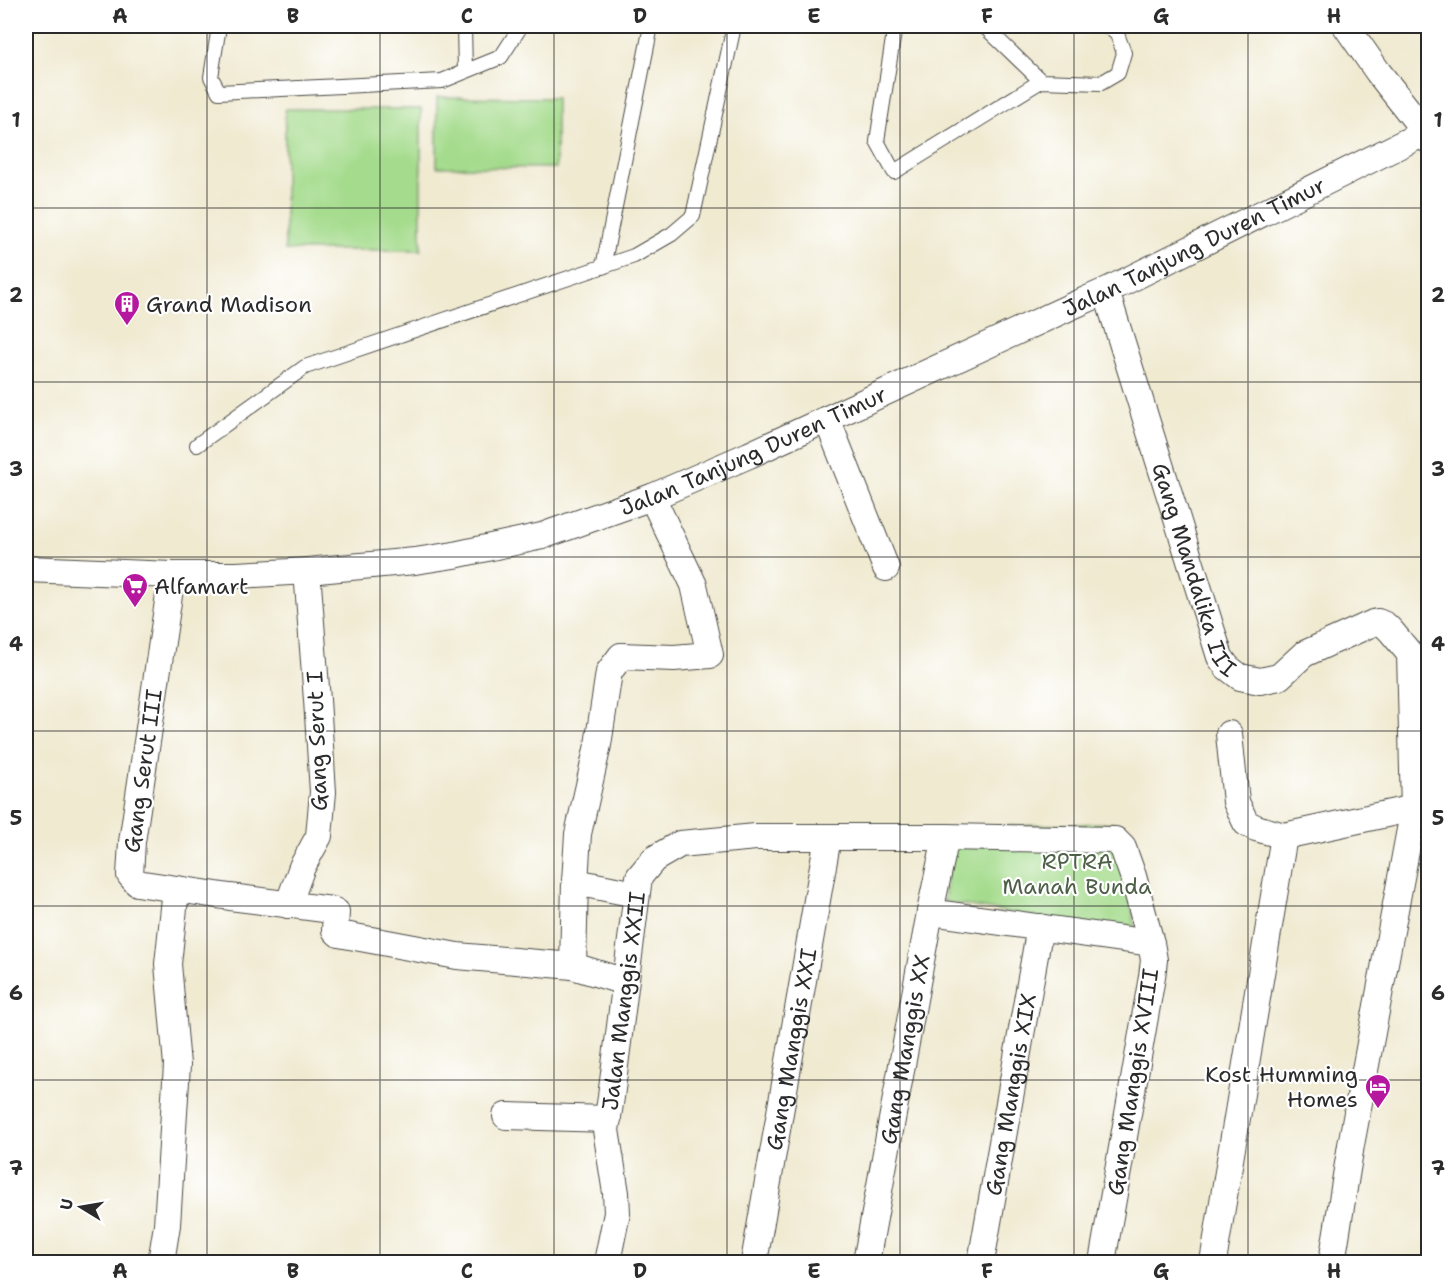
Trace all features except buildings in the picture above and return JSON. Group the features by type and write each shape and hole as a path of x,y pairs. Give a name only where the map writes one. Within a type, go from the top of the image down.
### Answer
{"street":[{"path":"1346,26 1378,72 1427,134"},
{"name":"Jalan Tanjung Duren Timur","path":"26,568 172,575 237,575 307,571 415,561 542,536 652,498 749,455 1106,291 1427,134"},
{"name":"Gang Mandalika III","path":"1106,291 1220,657 1227,667 1240,677 1260,681 1278,677 1304,654 1378,622 1385,625 1419,655 1413,807 1332,1263"},
{"path":"827,419 886,568"},
{"path":"625,982 573,966 578,834 598,745 609,672 621,656 674,658 710,655 694,585 652,498"},
{"name":"Gang Serut I","path":"288,905 302,867 319,836 323,792 307,571"},
{"name":"Gang Serut III","path":"172,575 134,831 130,875 137,883 325,909 336,912 335,930 339,934 457,956 573,966"},
{"path":"1229,734 1236,802 1246,823 1256,828 1284,836 1413,807"},
{"path":"1213,1263 1284,836"},
{"name":"Jalan Manggis XXII","path":"607,1263 617,1213 606,1130 639,877 654,859 680,844 756,837 1115,840 1123,848 1133,876 1151,943"},
{"name":"Gang Manggis XXI","path":"754,1263 828,837"},
{"name":"Gang Manggis XX","path":"866,1263 930,912 946,837"},
{"path":"575,882 636,894"},
{"path":"162,1263 168,1225 177,1065 168,963 177,889"},
{"name":"Gang Manggis XVIII","path":"930,912 1151,943 1154,960 1152,977 1102,1263"},
{"name":"Gang Manggis XIX","path":"981,1263 1040,927"},
{"path":"506,1116 608,1119"}],"lane":[{"path":"219,26 212,77 219,92 442,81 501,57 521,26"},
{"path":"464,26 465,72"},
{"path":"603,267 651,26"},
{"path":"197,445 305,367 634,256 672,234 693,216 734,26"},
{"path":"896,26 878,141 894,172 1041,81 1101,83 1118,73 1124,53 1116,28"},
{"path":"984,26 1041,81"}],"green space":[{"path":"437,97 556,98 556,168 437,167"},
{"path":"285,109 421,109 421,250 285,250"},
{"name":"RPTRA Manah Bunda","path":"1113,823 1127,863 1135,933 944,902 953,828"}],"place":[{"name":"Grand Madison","path":"127,327"},
{"name":"Alfamart","path":"135,609"},
{"name":"Kost Humming Homes","path":"1378,1110"}]}
